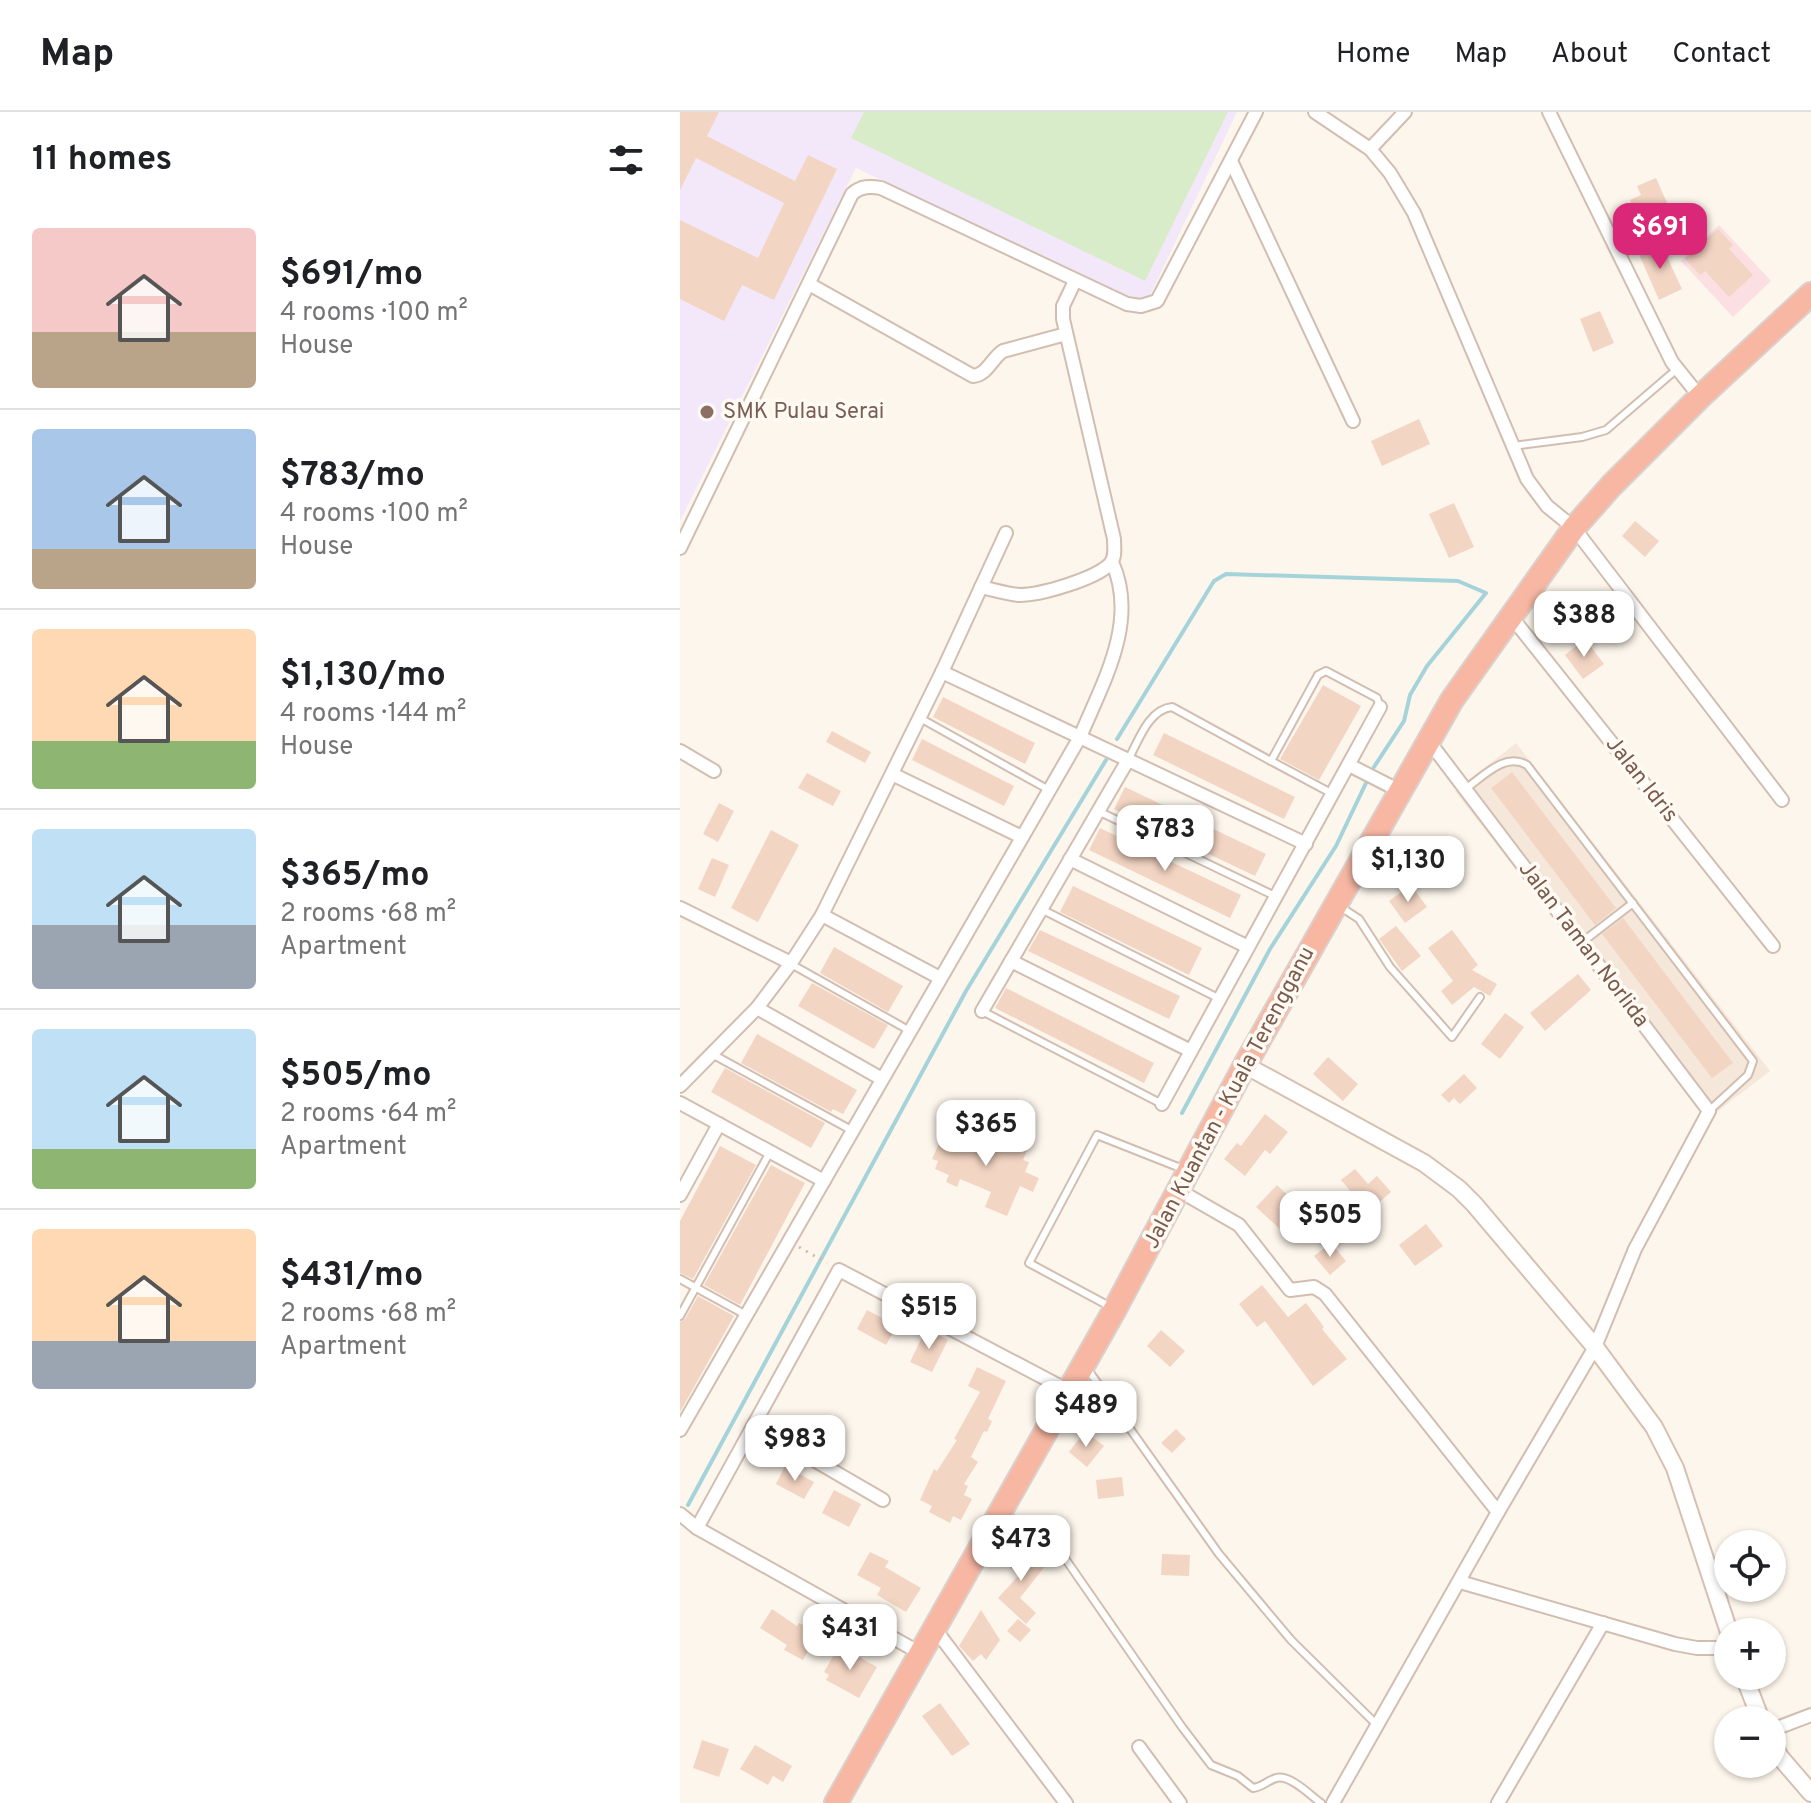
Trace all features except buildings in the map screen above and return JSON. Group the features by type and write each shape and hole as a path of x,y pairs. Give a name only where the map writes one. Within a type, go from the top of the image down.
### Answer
{"highway":[{"name":"Jalan Kuantan - Kuala Terengganu","path":"836,1803 1115,1309 1245,1065 1428,740 1510,615 1574,528 1611,486 1700,397 1811,294"}],"street":[{"path":"680,548 852,194 857,190 881,188 1075,281 1127,304 1141,306 1157,301 1256,112"},
{"path":"1315,112 1370,149 1390,173 1414,213 1513,446 1534,488 1547,506 1574,528 1782,800"},
{"path":"1370,149 1405,112"},
{"path":"1549,112 1677,369 1700,397"},
{"path":"1231,161 1353,421"},
{"path":"680,1430 1080,737 1113,658 1119,636 1122,599 1120,581 1112,562 1114,539 1066,334 1063,306 1075,281"},
{"path":"809,284 973,376 984,372 995,356 1003,351 1066,334"},
{"path":"680,1086 757,1008 822,915 920,718 1006,533"},
{"path":"981,587 1019,595 1044,592 1098,573 1112,562"},
{"name":"Jalan Idris","path":"1510,615 1773,946"},
{"path":"942,672 1306,844"},
{"path":"1162,1104 1380,707"},
{"name":"Jalan Taman Norlida","path":"1428,740 1709,1111"},
{"path":"680,751 714,771"},
{"path":"982,1011 1128,760"},
{"path":"1349,765 1400,791"},
{"path":"892,774 1022,837"},
{"path":"1070,859 1248,947"},
{"path":"680,908 791,963"},
{"path":"822,915 940,978"},
{"path":"1011,961 1191,1051"},
{"path":"757,1008 882,1079"},
{"path":"1245,1065 1420,1161 1459,1189 1595,1347 1654,1427 1675,1468 1724,1618"},
{"path":"680,1103 824,1181"},
{"path":"1333,1803 1595,1347 1635,1249 1709,1111"},
{"path":"680,1195 719,1124"},
{"path":"1185,1181 1239,1225 1290,1290 1314,1287 1325,1294 1498,1512"},
{"path":"697,1528 839,1270 1069,1391"},
{"path":"754,1425 883,1500"},
{"path":"680,1514 697,1528 920,1653"},
{"path":"1460,1582 1687,1646 1714,1647"},
{"path":"1498,1803 1603,1623"},
{"path":"935,1629 1066,1803"},
{"path":"1786,1725 1811,1715"},
{"path":"1139,1747 1180,1803"},
{"path":"1786,1764 1811,1793"}],"lane":[{"path":"1513,446 1582,437 1606,430 1677,369"},
{"path":"1271,761 1318,675 1326,671 1377,698 1380,707"},
{"path":"1128,760 1153,715 1160,709 1172,707 1333,794"},
{"path":"920,718 1049,790"},
{"path":"1465,789 1505,761 1517,759 1527,765 1753,1061 1748,1075 1709,1111"},
{"path":"1098,811 1276,896"},
{"path":"1581,943 1633,903"},
{"path":"1336,904 1359,919 1390,967 1452,1037 1480,997"},
{"path":"1041,909 1220,999"},
{"path":"791,963 910,1031"},
{"path":"982,1011 1162,1104"},
{"path":"712,1054 853,1131"},
{"path":"1115,1309 1029,1263 1097,1135 1185,1181"},
{"path":"680,1316 770,1152"},
{"path":"680,1279 746,1315"},
{"path":"1084,1364 1219,1554 1291,1640 1377,1725"},
{"path":"999,1515 1040,1528 1053,1541 1211,1765 1238,1776 1253,1788 1262,1787 1277,1778 1286,1778 1321,1803"}],"path":[{"path":"789,1241 839,1270"}],"shaded area":[{"name":"SMK Pulau Serai","path":"680,112 1237,112 1146,304 856,168 680,521"},
{"path":"1719,225 1771,281 1733,317 1681,261"},
{"path":"1516,743 1770,1071 1709,1118 1455,791"}],"green space":[{"path":"864,112 1228,112 1145,281 851,138"}],"waterway":[{"path":"1117,739 1214,581 1226,574 1458,581 1486,593 1427,666 1410,695 1404,721 1374,767"},
{"path":"688,1505 966,991 1106,760"},
{"path":"1182,1113 1270,949 1336,846 1366,783"}],"place":[{"name":"SMK Pulau Serai","path":"707,412"}]}
